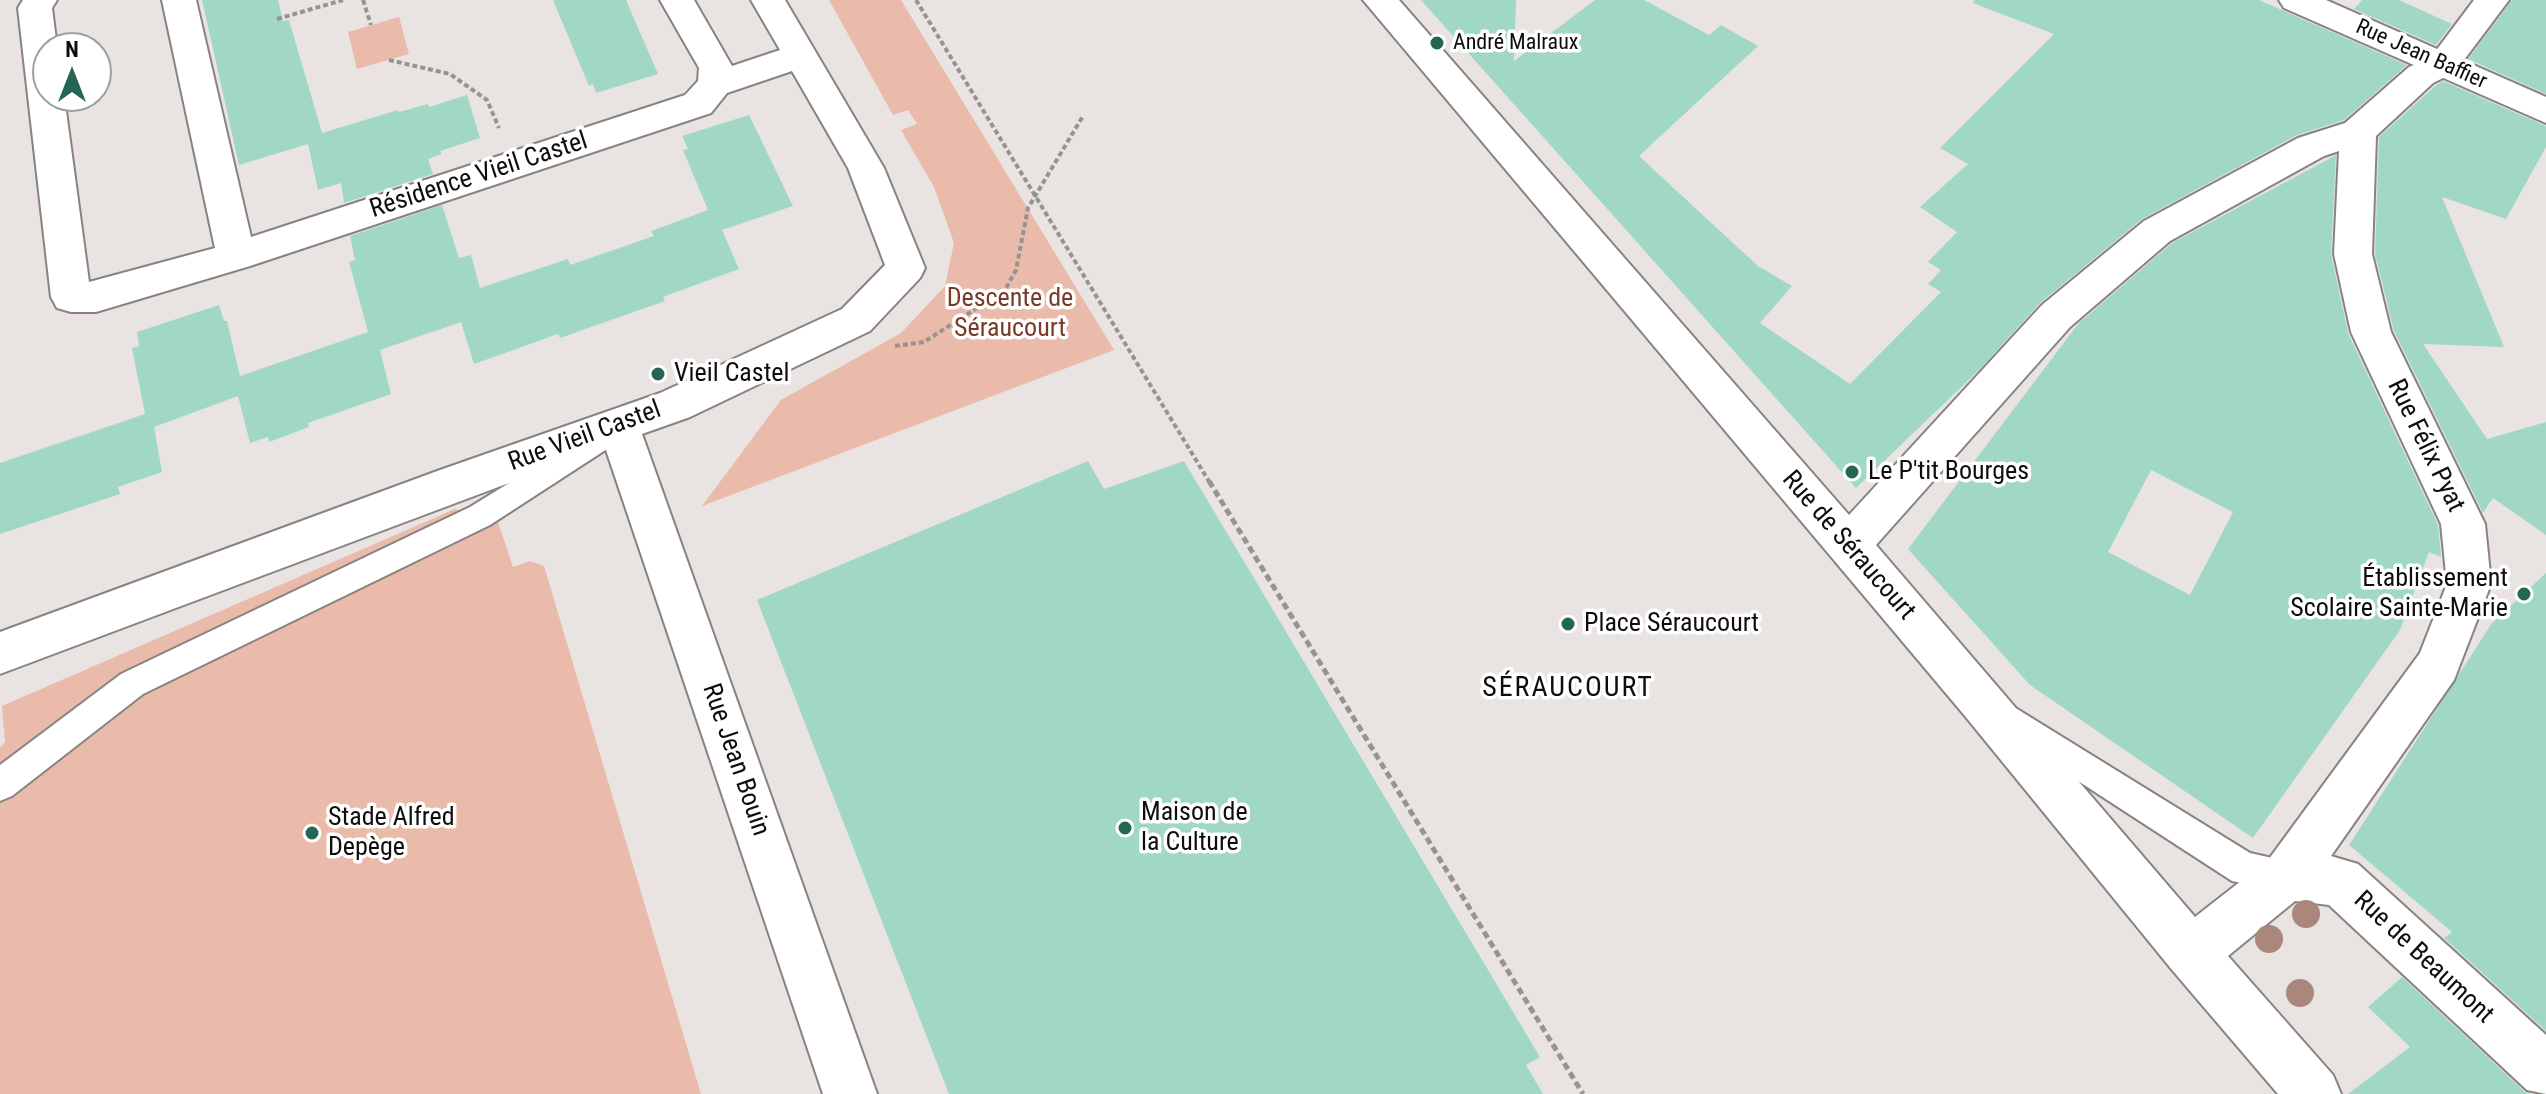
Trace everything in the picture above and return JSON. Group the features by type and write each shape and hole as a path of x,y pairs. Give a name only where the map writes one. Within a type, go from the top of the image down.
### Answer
{"street":[{"name":"Résidence Vieil Castel","path":"40,0 35,8 71,297 96,297 236,256 698,104 715,84 799,56"},
{"path":"179,0 236,256"},
{"path":"677,0 716,68 715,84"},
{"name":"Rue Vieil Castel","path":"0,653 455,483 619,427 775,360 856,320 906,268 866,168 768,0"},
{"name":"Rue Jean Baffier","path":"2296,0 2546,111"},
{"path":"1848,546 2056,316 2157,231 2311,147 2358,132 2421,75 2443,64 2492,0"},
{"name":"Rue de Séraucourt","path":"1380,3 1982,701 2191,953 2314,1094"},
{"name":"Rue Félix Pyat","path":"2191,953 2287,876 2438,665 2469,584 2463,524 2371,332 2353,254 2358,132"},
{"name":"Rue Jean Bouin","path":"619,427 850,1094"},
{"name":"Rue de Beaumont","path":"2287,876 2340,881 2546,1071"}],"lane":[{"path":"0,785 132,684 480,516 619,427"},
{"path":"1982,701 2244,869 2287,876"}],"path":[{"path":"277,19 343,0"},
{"path":"363,0 371,25"},
{"path":"916,0 1583,1094"},
{"path":"389,60 450,74 487,100 516,164"},
{"path":"924,342 1005,290 1016,270 1028,208 1083,116"}],"green space":[{"name":"Descente de Séraucourt","path":"829,0 901,0 1114,350 702,506 781,400 901,333 945,286 954,243 934,187 901,130 917,124 908,110 893,115"},
{"path":"399,17 409,54 357,69 348,32"},
{"name":"Stade Alfred Depège","path":"455,509 498,522 513,567 530,561 544,566 701,1094 0,1094 0,747 5,742 2,706"}],"building":[{"path":"202,0 278,0 283,21 289,20 322,133 398,110 428,104 429,107 467,95 480,138 440,151 442,154 428,159 433,174 344,203 341,183 318,190 308,144 239,165"},
{"path":"553,0 626,0 658,74 596,93 593,84 589,86"},
{"path":"1421,0 1516,0 1514,61 1595,0 1644,0 1709,35 1721,25 1758,46 1639,156 1758,266 1792,286 1760,323 1850,384 1941,292 1928,284 1941,270 1928,262 1957,232 1920,207 1968,164 1940,148 2054,34 1973,3 1974,0 2259,0 2407,65 2344,120 2297,135 2142,219 2040,303 1980,369 1856,488"},
{"path":"2362,0 2399,0 2452,24 2436,45 2354,9"},
{"path":"2512,0 2546,0 2546,94 2468,59"},
{"path":"2443,81 2546,126 2546,147 2506,219 2442,197 2504,347 2423,344 2487,439 2546,422 2546,535 2493,498 2483,513 2394,331 2375,254 2379,137"},
{"path":"749,115 793,206 722,230 739,269 663,297 665,301 474,364 461,322 380,350 391,394 308,423 309,427 269,442 268,437 250,443 238,396 154,427 162,472 118,487 120,494 0,534 0,463 145,414 132,348 139,346 137,332 219,305 224,321 227,321 240,376 368,332 349,262 355,260 350,236 442,205 459,258 471,255 480,288 568,259 570,265 654,236 651,231 708,210 683,150 688,149 682,136"},
{"path":"2336,155 2331,254 2348,333 2438,525 2441,557 2429,552 2400,630 2253,838 2030,685 1908,549 2078,324 2172,243","holes":["2151,470 2233,512 2190,595 2108,552"]},
{"name":"Maison de la Culture","path":"1088,461 1104,489 1184,461 1540,1057 1526,1065 1543,1094 949,1094 757,600"},
{"path":"2546,573 2546,1031 2444,938 2452,932 2349,845 2492,623"},
{"path":"2402,977 2525,1092 2531,1094 2348,1094 2410,1047 2368,1007"}],"place":[{"name":"André Malraux","path":"1437,43"},
{"name":"Vieil Castel","path":"658,374"},
{"name":"Le P'tit Bourges","path":"1852,472"},
{"name":"Établissement Scolaire Sainte-Marie","path":"2524,594"},
{"name":"Place Séraucourt","path":"1568,624"},
{"name":"Maison de la Culture","path":"1125,828"},
{"name":"Stade Alfred Depège","path":"312,833"}],"district":[{"name":"SÉRAUCOURT","path":"1568,689"}]}
